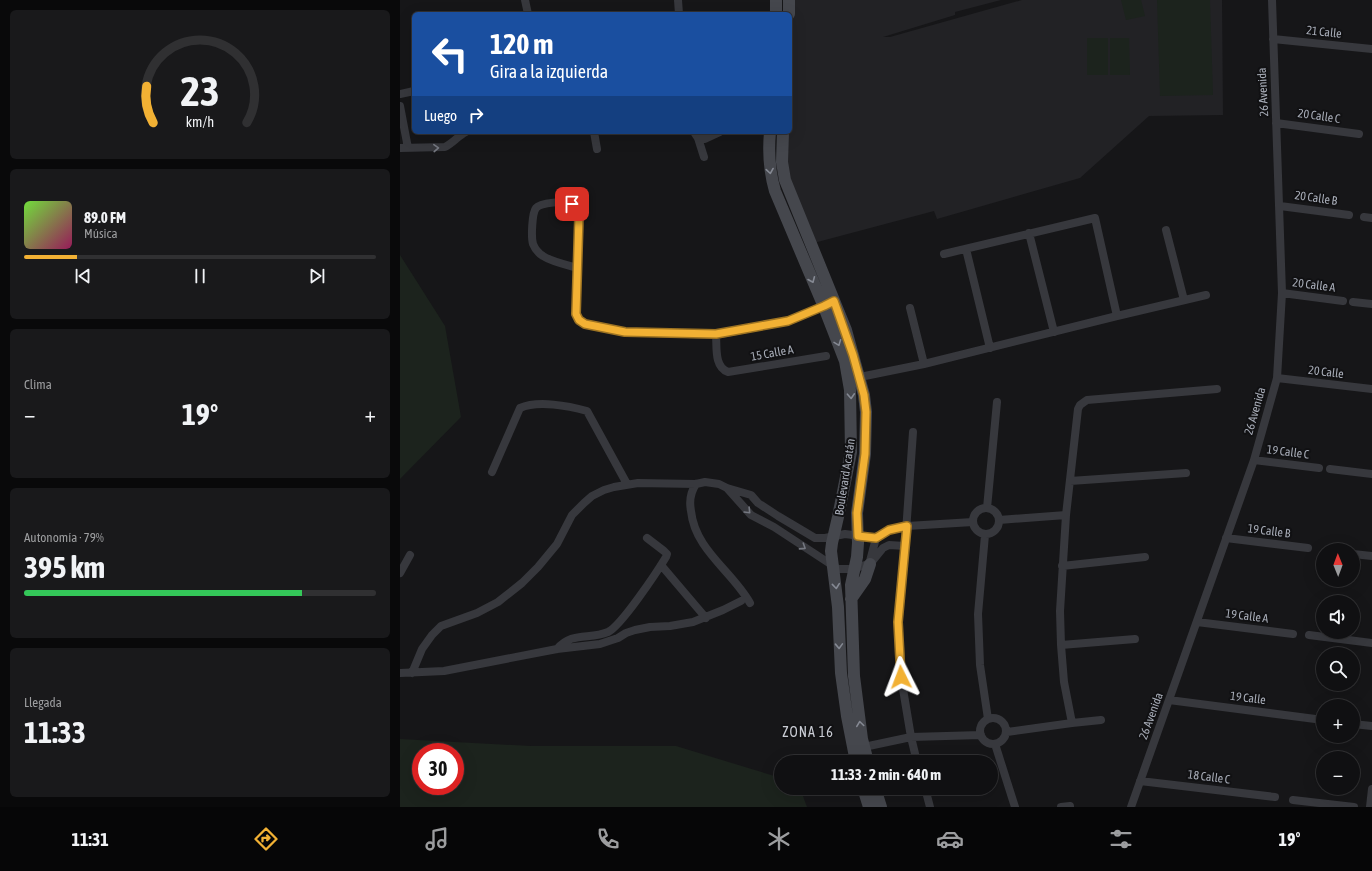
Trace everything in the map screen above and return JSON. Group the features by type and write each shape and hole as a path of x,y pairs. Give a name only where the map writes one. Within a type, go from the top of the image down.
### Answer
{"main road":[{"path":"776,0 776,12"},
{"path":"789,0 789,12"},
{"name":"Boulevard Acatán","path":"770,134 768,154 770,172 775,191 829,304 846,330 854,378 864,395 866,412 865,454 857,513 857,556 851,585 851,599 854,676 862,739 866,755"},
{"name":"Boulevard Acatán","path":"783,134 782,162 785,180 812,250 829,304"},
{"name":"Boulevard Acatán","path":"854,378 850,390 852,434 851,452 831,547 831,559 838,607 841,673 855,755"},
{"path":"851,599 865,579 870,564"},
{"path":"865,795 869,807"},
{"path":"877,795 881,807"}],"street":[{"path":"525,0 528,12"},
{"path":"678,0 679,12"},
{"name":"26 Avenida","path":"1130,807 1170,700 1254,460 1277,378 1282,293 1272,0"},
{"name":"21 Calle","path":"1273,39 1372,49"},
{"path":"400,94 412,91"},
{"path":"400,106 404,148 445,147 462,134"},
{"name":"20 Calle C","path":"1276,123 1359,134"},
{"path":"594,134 597,149"},
{"path":"696,135 705,139 716,134"},
{"path":"696,135 704,157"},
{"path":"578,268 544,257 538,252 533,242 533,214 538,206 543,203 569,202 576,208 579,216 578,268 576,314 579,320 585,324 625,332 716,334 788,321 829,304"},
{"name":"20 Calle B","path":"1280,206 1349,215"},
{"path":"944,254 1095,218 1118,316"},
{"path":"1166,230 1184,300"},
{"path":"1029,233 1054,332"},
{"path":"966,249 990,348"},
{"name":"20 Calle A","path":"1282,293 1343,301"},
{"path":"854,378 924,364 1206,295"},
{"path":"1353,302 1372,304"},
{"path":"910,308 924,364"},
{"name":"15 Calle A","path":"716,334 718,364 722,369 731,372 826,356"},
{"name":"20 Calle","path":"1277,378 1372,389"},
{"path":"1072,723 1064,682 1060,611 1066,515 1076,412 1080,405 1087,400 1217,389"},
{"path":"987,508 997,402"},
{"path":"492,472 520,408 528,404 557,405 574,407 588,411 627,484"},
{"path":"913,432 907,526 898,622 901,677 911,737 916,755"},
{"name":"19 Calle C","path":"1254,460 1319,468"},
{"path":"1330,469 1372,474"},
{"path":"1070,481 1186,473"},
{"path":"412,673 422,649 432,635 441,626 477,613 498,602 522,583 538,567 557,544 572,515 592,496 604,490 627,484 638,483 696,484 705,482 719,484 751,495 758,503 816,538 825,538 845,534 876,538 889,530 907,526 973,522"},
{"path":"696,484 691,491 690,502 692,521 699,537 711,555 743,591 750,603"},
{"path":"727,488 751,515 774,527 841,570 854,569 870,564 883,548 889,545 905,546"},
{"path":"987,508 994,511 999,520 999,524 994,532 985,535 975,529 973,522 975,514 978,510 987,508"},
{"path":"999,520 1066,515"},
{"path":"985,535 978,614 980,665 988,719"},
{"path":"557,649 568,639 608,632 619,623 661,565 666,554 647,538"},
{"path":"870,564 876,538"},
{"name":"19 Calle B","path":"1226,538 1308,548"},
{"path":"400,573 410,555"},
{"path":"1360,555 1372,556"},
{"path":"1062,566 1145,557"},
{"path":"661,565 706,618"},
{"path":"400,673 444,671 557,649 600,644 618,638 626,633 650,627 686,624 706,618 741,601"},
{"name":"19 Calle A","path":"1197,622 1293,634"},
{"path":"619,623 626,633"},
{"path":"1309,636 1372,643"},
{"path":"1061,645 1135,638"},
{"name":"19 Calle","path":"1170,700 1316,719"},
{"path":"992,718 1001,720 1006,728 1006,732 1002,742 995,744 984,741 980,731 982,724 988,719 992,718"},
{"path":"1006,732 1102,720"},
{"path":"1360,725 1372,726"},
{"path":"864,747 911,737 981,735"},
{"path":"995,744 1014,807"},
{"name":"18 Calle C","path":"1140,781 1275,798"},
{"path":"1370,807 1372,789"},
{"path":"927,795 930,807"},
{"path":"1293,800 1354,807"},
{"path":"1061,807 1070,806"}],"shaded area":[{"path":"793,0 1001,0 955,12 955,15 883,37 890,37 1022,0 1222,0 1223,115 1149,116 1080,178 937,219 934,211 810,244 786,169 788,134 792,134"},
{"path":"1121,0 1141,0 1145,16 1126,20"},
{"path":"1157,0 1210,0 1213,95 1160,96"},
{"path":"1087,38 1108,38 1108,75 1087,75"},
{"path":"1110,38 1129,38 1130,75 1110,75"},
{"path":"400,255 445,326 461,417 400,479"},
{"path":"400,739 531,746 676,746 774,776 774,795 803,795 807,807 400,807"}],"district":[{"name":"ZONA 16","path":"808,732"}],"route":[{"path":"572,204 576,208 579,216 576,314 582,323 625,332 716,334 788,321 834,301 846,330 864,395 866,412 865,454 857,513 858,536 876,538 889,530 907,526 898,622 901,677"}]}
